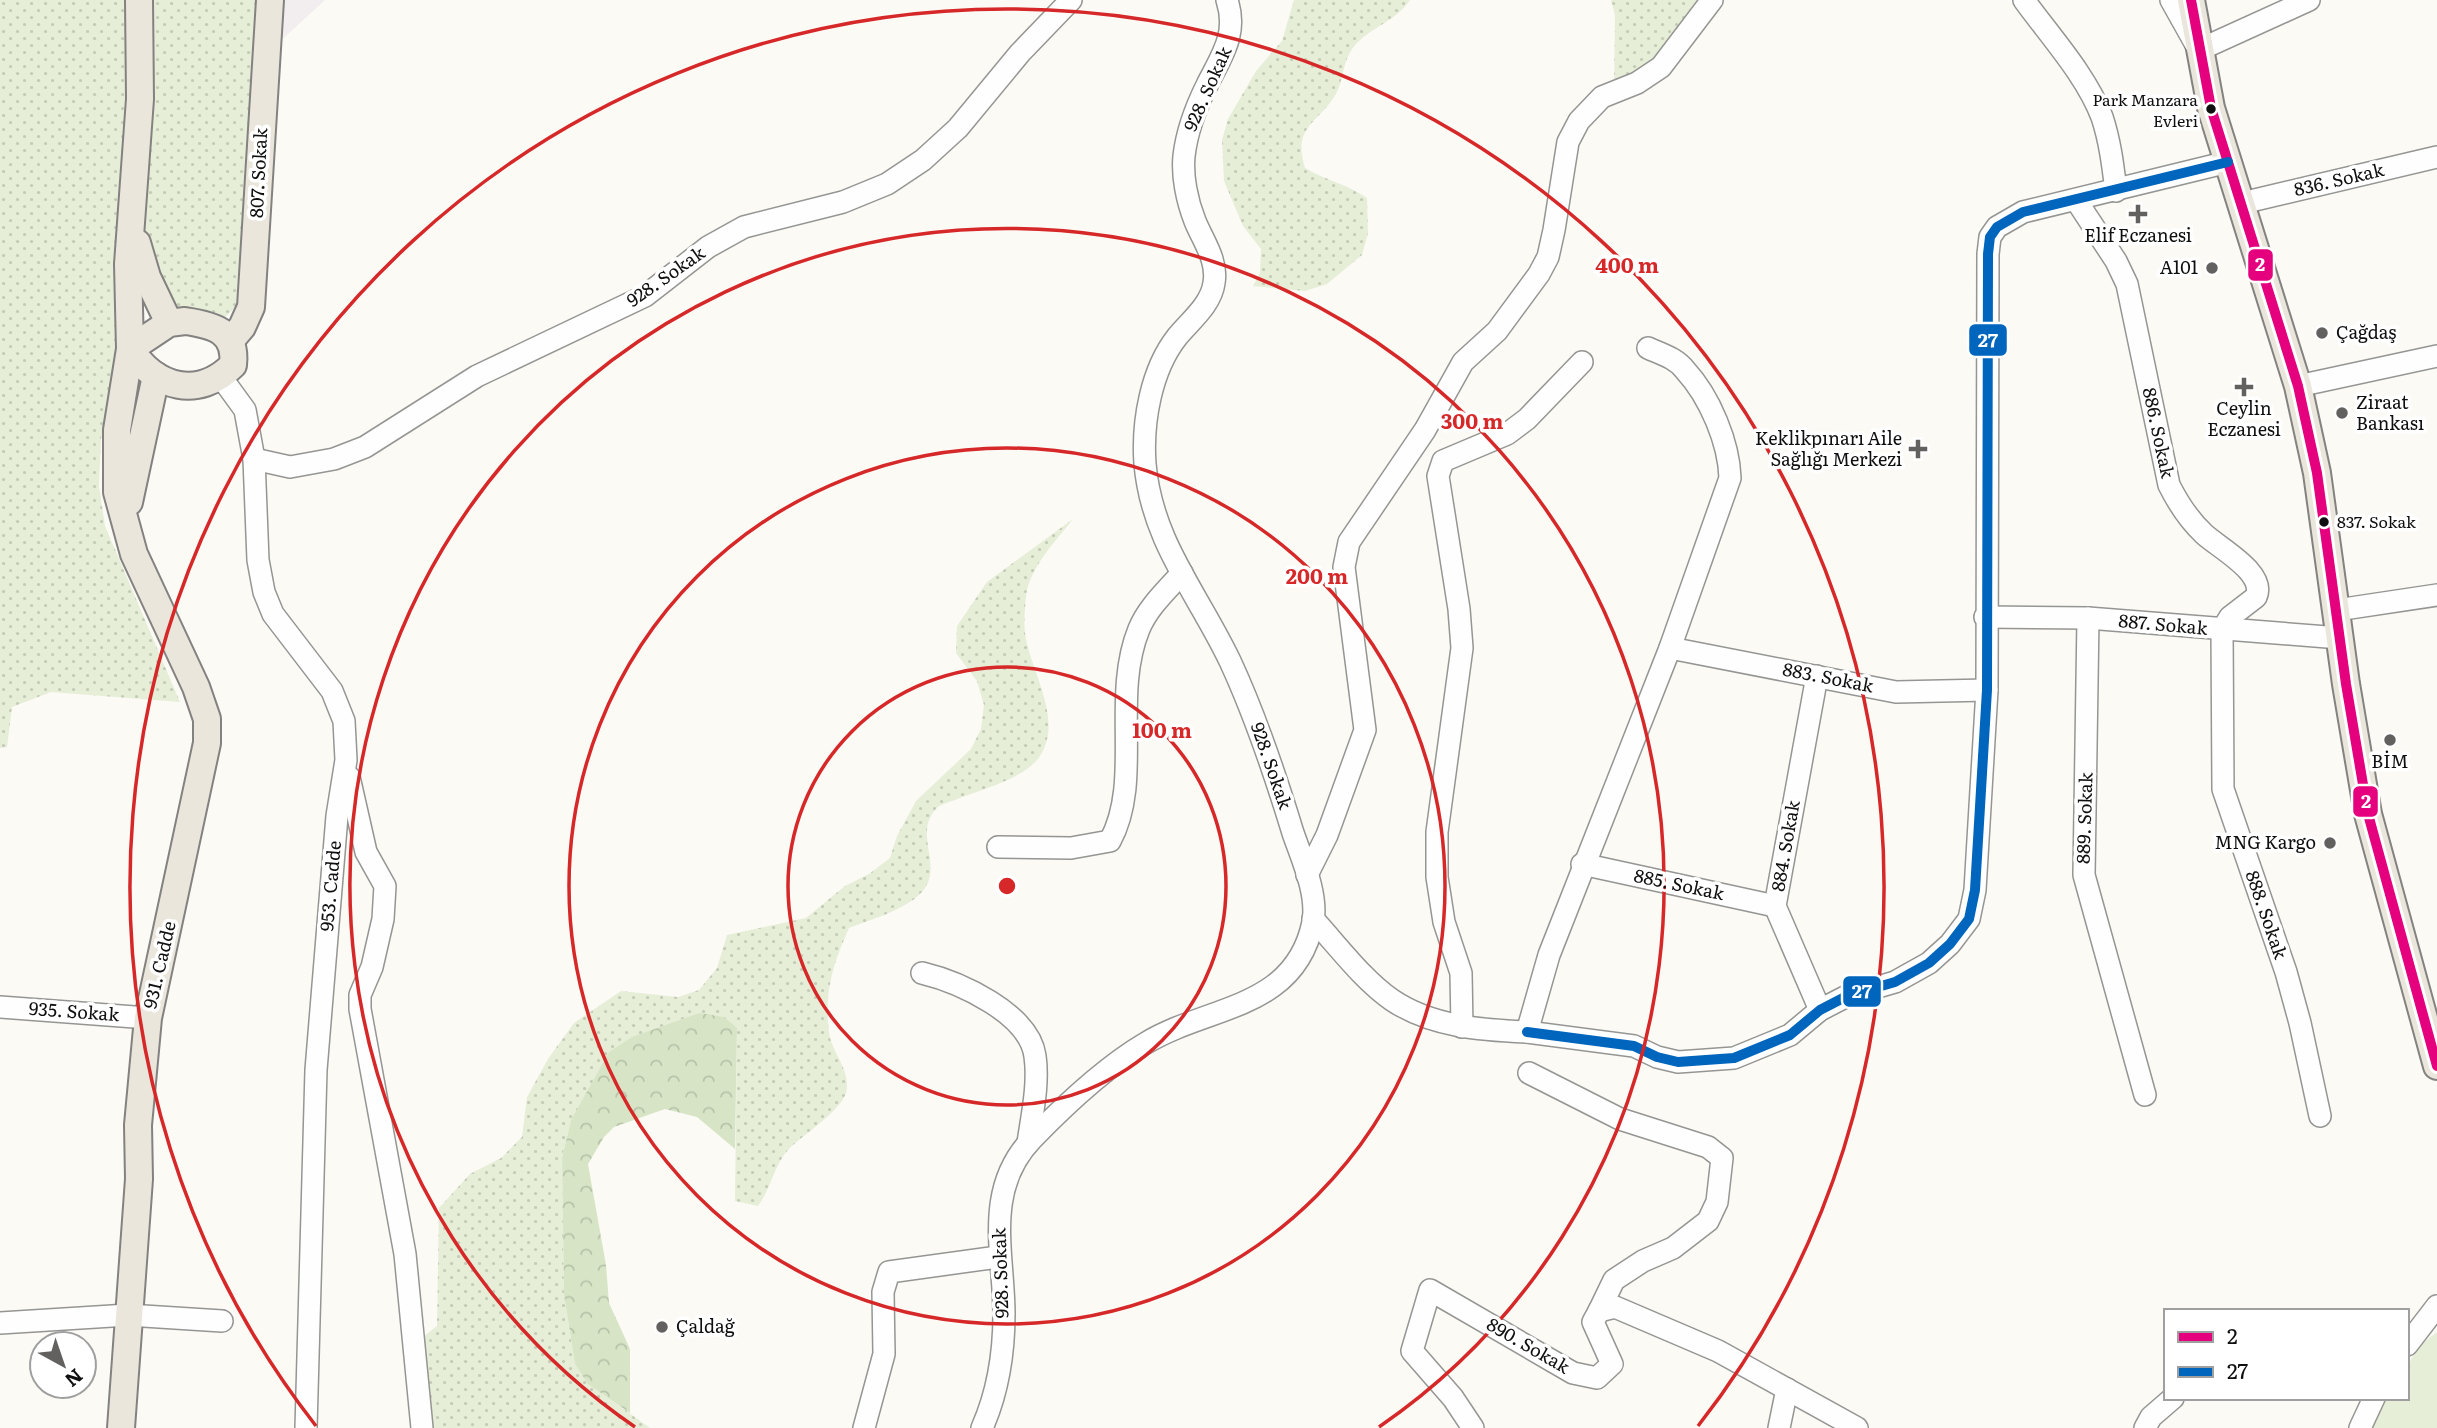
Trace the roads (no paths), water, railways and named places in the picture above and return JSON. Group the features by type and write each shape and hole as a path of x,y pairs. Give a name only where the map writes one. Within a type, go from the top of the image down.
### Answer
{"main road":[{"name":"931. Cadde","path":"121,1428 139,1179 138,1125 149,1018 207,743 206,719 196,687 134,554 117,492 117,430 130,349 128,326 131,222 140,99 139,0"},
{"name":"807. Sokak","path":"230,341 242,327 251,307 270,0"},
{"path":"2191,0 2211,108 2298,386 2317,473 2368,814 2437,1066"},
{"path":"131,222 147,277 169,323"},
{"path":"185,321 216,327 230,341 234,353 233,365 221,377 202,385 185,386 156,376 143,368 130,349 169,323 185,321"},
{"name":"931. Cadde","path":"125,521 144,419 156,376"}],"street":[{"name":"928. Sokak","path":"254,459 290,467 334,460 365,447 477,376 645,296 708,247 744,227 843,202 887,184 923,160 958,128 1020,53 1071,0"},
{"name":"928. Sokak","path":"982,1428 996,1391 1002,1356 1004,1311 998,1256 1000,1206 1015,1162 1028,1143 1110,1069 1148,1042 1204,1017 1245,1004 1270,989 1294,966 1313,919 1307,875 1260,728 1229,658 1163,540 1151,502 1145,459 1153,380 1164,355 1200,311 1214,289 1215,268 1194,219 1183,163 1187,134 1208,82 1225,55 1233,28 1227,0"},
{"path":"1307,875 1327,835 1365,730 1344,567 1349,542 1415,444 1463,362 1497,331 1543,266 1554,230 1568,142 1579,121 1602,97 1637,83 1661,67 1712,0"},
{"path":"2024,0 2081,79 2101,115 2110,148 2116,191"},
{"path":"2171,0 2200,50 2309,0"},
{"name":"836. Sokak","path":"2242,203 2437,157"},
{"path":"1313,919 1392,1000 1416,1013 1462,1027 1527,1032 1634,1046 1657,1058 1678,1062 1712,1061 1756,1051 1790,1035 1820,1010 1846,996 1895,982 1929,963 1950,944 1969,919 1975,890 1987,691 1986,339 1990,237 2005,219 2228,162"},
{"name":"886. Sokak","path":"2076,200 2116,261 2127,284 2169,485 2182,510 2256,581 2256,597 2230,617 2222,630"},
{"path":"1527,1032 1539,985 1583,864 1670,648 1730,478 1729,455 1716,423 1686,370 1673,359 1648,348"},
{"path":"2298,386 2437,356"},
{"path":"1462,1027 1461,973 1441,912 1437,877 1437,832 1462,648 1459,608 1438,476 1443,461 1507,434 1527,419 1582,362"},
{"name":"953. Cadde","path":"221,377 245,410 254,459 258,560 264,592 273,614 332,691 344,721 346,760 337,816 316,1070 306,1428"},
{"path":"1415,444 1443,461"},
{"path":"998,847 1071,848 1110,841 1117,828 1122,804 1126,730 1124,691 1128,661 1140,627 1152,608 1182,573"},
{"path":"2337,610 2437,595"},
{"name":"887. Sokak","path":"1986,617 2088,618 2340,638"},
{"name":"889. Sokak","path":"2088,618 2084,875 2145,1095"},
{"name":"888. Sokak","path":"2222,630 2223,789 2286,972 2320,1116"},
{"name":"883. Sokak","path":"1670,648 1896,692 1987,691"},
{"name":"884. Sokak","path":"1817,676 1775,906 1820,1010"},
{"path":"346,760 366,852 385,886 383,919 372,967 360,995 360,1009 405,1254 422,1428"},
{"name":"885. Sokak","path":"1583,864 1775,906"},
{"path":"922,973 971,989 1008,1015 1022,1031 1035,1054 1028,1143"},
{"name":"935. Sokak","path":"0,1007 149,1018"},
{"path":"1529,1073 1620,1119 1708,1147 1722,1158 1717,1202 1709,1221 1673,1248 1643,1261 1614,1280 1600,1311"},
{"path":"864,1428 884,1354 883,1292 889,1272 998,1256"},
{"name":"890. Sokak","path":"1473,1428 1453,1398 1412,1351 1430,1290 1573,1373 1597,1378 1612,1364 1593,1322 1600,1311"},
{"path":"2409,1314 2437,1306"},
{"path":"2409,1342 2437,1306"},
{"path":"1600,1311 1615,1307 1718,1351 1857,1428"},
{"path":"0,1324 128,1315 222,1321"},
{"path":"1779,1428 1787,1390"},
{"path":"2145,1428 2151,1417 2171,1400"},
{"path":"2360,1428 2373,1400"}],"place":[{"name":"Park Manzara Evleri","path":"2211,109"},
{"name":"Elif Eczanesi","path":"2138,214"},
{"name":"A101","path":"2212,268"},
{"name":"Çağdaş","path":"2322,333"},
{"name":"Ceylin Eczanesi","path":"2244,387"},
{"name":"Ziraat Bankası","path":"2342,413"},
{"name":"Keklikpınarı Aile Sağlığı Merkezi","path":"1918,449"},
{"name":"837. Sokak","path":"2324,522"},
{"name":"BİM","path":"2390,740"},
{"name":"MNG Kargo","path":"2330,843"},
{"name":"Çaldağ","path":"662,1327"}]}
